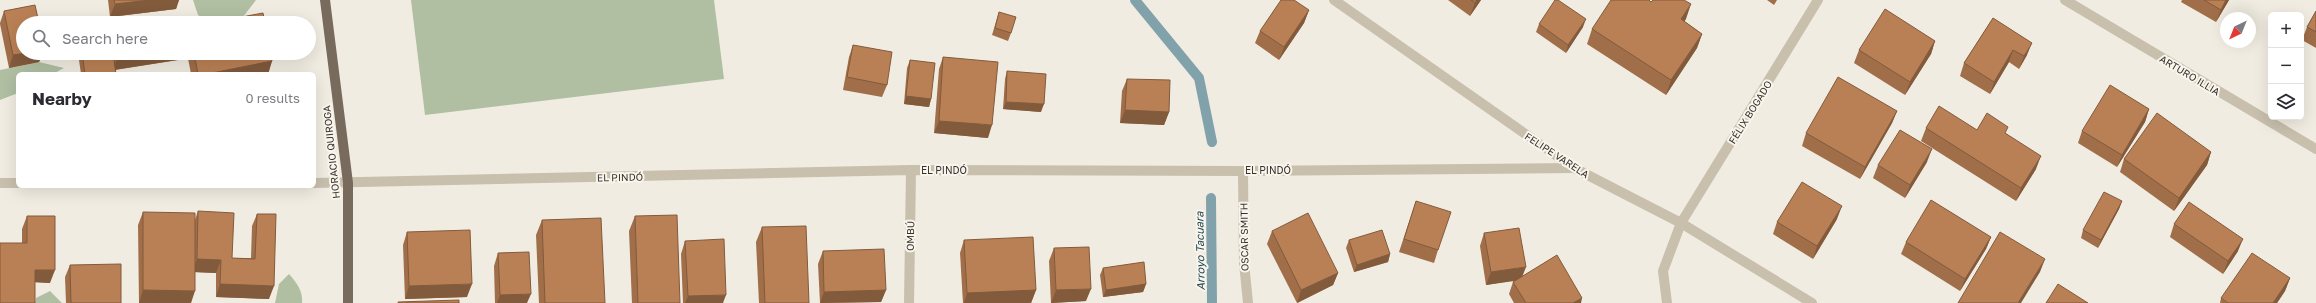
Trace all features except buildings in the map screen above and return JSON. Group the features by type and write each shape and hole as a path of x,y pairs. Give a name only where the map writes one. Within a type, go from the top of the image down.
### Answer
{"main road":[{"name":"HORACIO QUIROGA","path":"325,0 348,183 348,303"}],"street":[{"name":"FELIPE VARELA","path":"1334,0 1574,168 1681,223 1812,303"},
{"name":"FÉLIX BOGADO","path":"1667,303 1663,271 1681,223 1818,0"},
{"name":"ARTURO ILLIA","path":"2065,0 2316,149"},
{"name":"EL PINDÓ","path":"316,183 911,170 1243,171 1574,168"},
{"name":"OMBÚ","path":"909,303 911,170"},
{"name":"OSCAR SMITH","path":"1243,171 1244,263 1248,303"},
{"path":"0,183 16,183"}],"green space":[{"path":"193,0 256,0 244,16 198,15"},
{"path":"411,0 714,0 724,79 425,115"},
{"path":"39,62 64,68 57,72 16,72 16,94 0,100 0,70"},
{"path":"289,274 299,287 302,295 302,303 275,303 279,284"},
{"path":"50,291 62,303 35,303 36,298"}],"waterway":[{"name":"Arroyo Tacuara","path":"1135,0 1199,78 1212,142"},
{"name":"Arroyo Tacuara","path":"1211,198 1212,303"}]}
